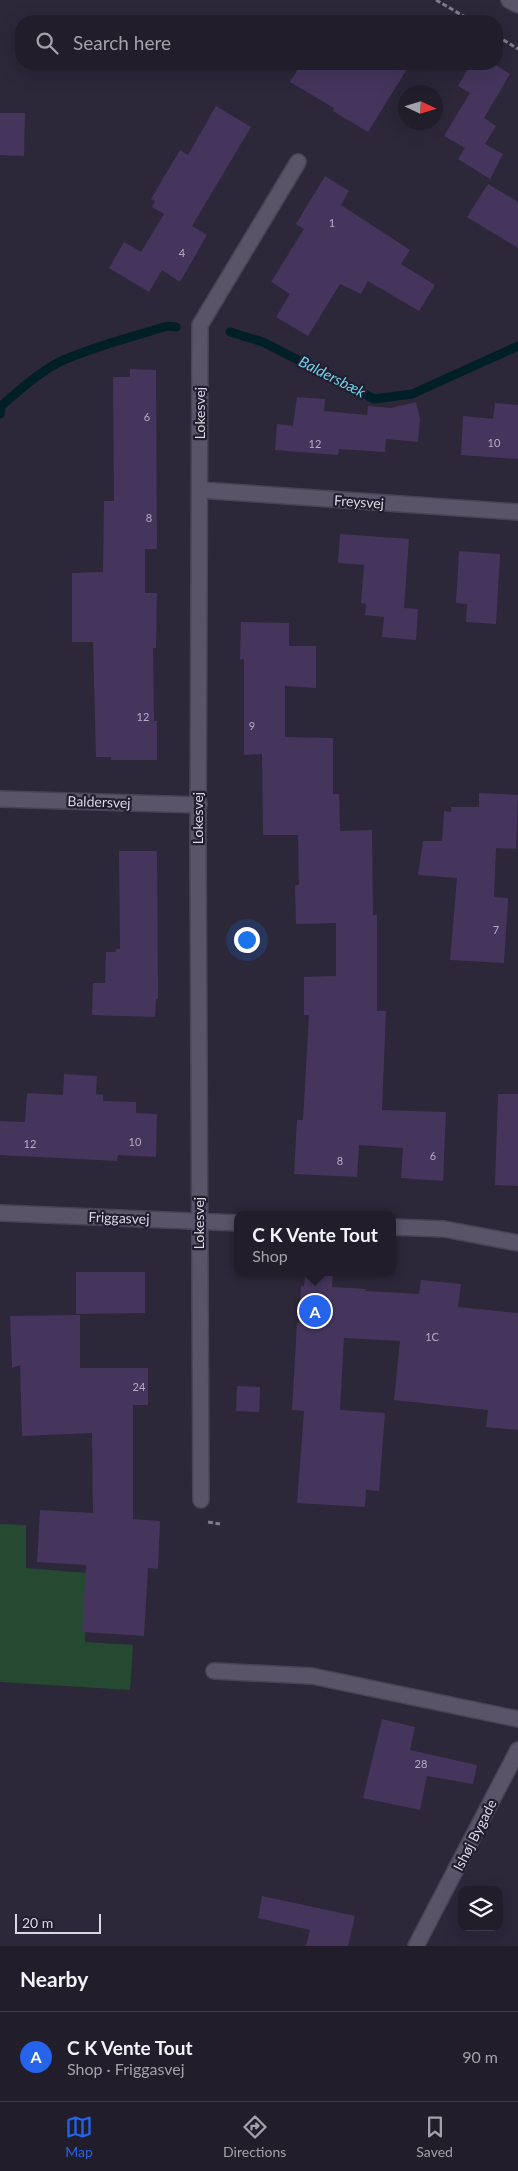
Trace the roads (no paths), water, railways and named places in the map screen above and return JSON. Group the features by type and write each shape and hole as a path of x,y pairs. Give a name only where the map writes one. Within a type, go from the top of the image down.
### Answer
{"street":[{"path":"509,0 518,6"},
{"name":"Lokesvej","path":"201,1500 198,805 200,326 298,162"},
{"name":"Freysvej","path":"200,490 518,512"},
{"name":"Baldersvej","path":"0,799 198,805"},
{"name":"Friggasvej","path":"0,1213 234,1223"},
{"path":"396,1227 444,1229 518,1243"},
{"path":"214,1671 312,1676 518,1719"},
{"name":"Ishøj Bygade","path":"416,1946 518,1750"}],"waterway":[{"name":"Baldersbæk","path":"0,414 1,406 32,380 57,363 117,341 168,326 176,327"},
{"name":"Baldersbæk","path":"230,332 263,342 374,399 412,394 518,346"}],"place":[{"name":"C K Vente Tout","path":"315,1311"}]}
